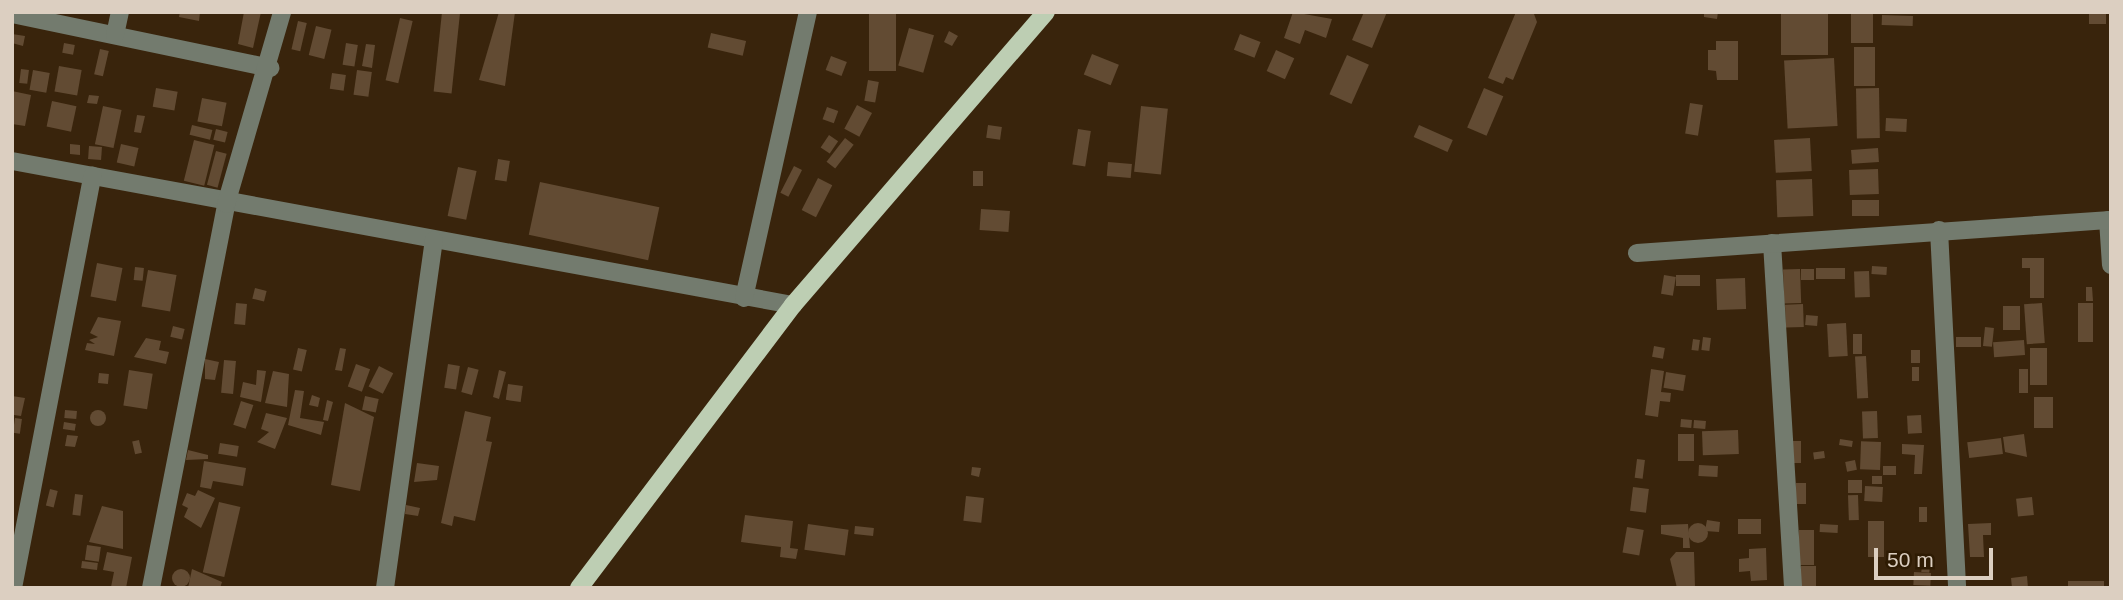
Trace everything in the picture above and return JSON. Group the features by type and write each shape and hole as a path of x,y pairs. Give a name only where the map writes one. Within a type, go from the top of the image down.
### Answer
{"main road":[{"path":"579,588 793,304 1046,12"}],"street":[{"path":"115,35 120,12"},
{"path":"151,588 226,204 270,68 282,12"},
{"path":"744,298 808,12"},
{"path":"12,13 270,68"},
{"path":"12,161 226,204 744,298 793,304"},
{"path":"13,588 92,176"},
{"path":"1637,253 2109,220 2111,265"},
{"path":"1939,230 1957,588"},
{"path":"385,588 434,240"},
{"path":"1772,243 1793,588"}],"building":[{"path":"180,12 200,12 199,21 179,17"},
{"path":"244,12 261,12 253,48 238,44"},
{"path":"442,12 460,14 452,93 434,92"},
{"path":"499,12 515,12 505,86 479,80"},
{"path":"869,12 896,12 896,71 869,71"},
{"path":"1293,12 1332,19 1326,38 1305,30 1300,44 1284,38"},
{"path":"1364,12 1387,12 1372,48 1352,40"},
{"path":"1516,12 1534,14 1537,22 1513,80 1506,77 1503,84 1488,78"},
{"path":"1704,12 1718,12 1717,19 1704,17"},
{"path":"1781,12 1828,12 1828,55 1781,55"},
{"path":"1851,12 1873,12 1873,43 1851,43"},
{"path":"2089,12 2106,12 2106,24 2089,24"},
{"path":"1882,15 1913,16 1913,26 1882,25"},
{"path":"400,18 413,21 398,83 386,80"},
{"path":"298,21 307,23 300,51 291,49"},
{"path":"316,26 332,30 324,59 309,55"},
{"path":"909,28 934,35 923,73 898,65"},
{"path":"949,31 958,36 952,46 944,42"},
{"path":"711,33 746,41 743,56 708,48"},
{"path":"12,34 25,36 23,46 12,43"},
{"path":"1240,34 1261,42 1254,58 1234,50"},
{"path":"1716,41 1738,41 1738,80 1717,80 1716,71 1708,70 1708,50 1716,50"},
{"path":"64,43 75,45 73,55 62,53"},
{"path":"346,43 358,45 354,67 343,65"},
{"path":"366,44 375,45 372,68 362,66"},
{"path":"1854,47 1875,47 1875,86 1854,86"},
{"path":"100,49 109,51 103,76 94,74"},
{"path":"1276,50 1294,58 1285,79 1267,71"},
{"path":"1092,54 1119,65 1111,85 1084,74"},
{"path":"1347,55 1369,65 1351,104 1330,94"},
{"path":"831,56 847,62 841,76 826,70"},
{"path":"1834,58 1838,126 1788,129 1784,61"},
{"path":"59,66 82,70 77,96 54,92"},
{"path":"21,69 29,70 27,84 19,83"},
{"path":"33,70 50,73 46,93 30,90"},
{"path":"357,70 372,72 368,97 354,95"},
{"path":"332,73 346,75 344,91 330,89"},
{"path":"868,80 879,82 875,103 864,101"},
{"path":"156,88 178,92 174,111 153,107"},
{"path":"1484,88 1503,96 1487,136 1467,128"},
{"path":"1856,88 1879,88 1880,138 1857,138"},
{"path":"12,91 31,95 25,126 12,124"},
{"path":"89,95 99,96 97,104 87,103"},
{"path":"202,98 227,103 222,126 197,122"},
{"path":"52,101 76,106 71,132 47,126"},
{"path":"1690,103 1703,105 1698,136 1685,134"},
{"path":"857,105 872,113 859,137 844,129"},
{"path":"103,106 122,110 113,148 95,144"},
{"path":"1141,106 1168,109 1161,174 1134,172"},
{"path":"827,107 838,111 834,123 823,119"},
{"path":"137,115 145,116 141,133 134,132"},
{"path":"1886,118 1907,119 1906,132 1885,131"},
{"path":"192,125 212,130 210,140 190,135"},
{"path":"988,125 1002,127 1000,140 986,138"},
{"path":"1419,125 1453,140 1448,152 1414,137"},
{"path":"216,129 228,132 225,143 213,140"},
{"path":"1078,129 1091,131 1085,167 1072,165"},
{"path":"829,135 838,141 830,154 821,147"},
{"path":"845,138 854,145 835,168 827,162"},
{"path":"1810,138 1812,171 1776,173 1774,140"},
{"path":"194,140 214,145 204,186 184,181"},
{"path":"70,144 80,145 80,155 70,154"},
{"path":"121,144 139,148 134,167 117,163"},
{"path":"89,146 102,147 101,160 88,159"},
{"path":"1878,148 1879,162 1852,164 1851,150"},
{"path":"216,151 227,154 218,188 207,185"},
{"path":"498,159 510,161 507,182 495,180"},
{"path":"1108,162 1132,164 1131,178 1107,176"},
{"path":"794,166 802,170 788,197 780,193"},
{"path":"458,167 477,171 466,220 448,216"},
{"path":"1878,169 1879,194 1850,195 1849,170"},
{"path":"973,171 983,171 983,186 973,186"},
{"path":"818,178 832,185 816,217 802,210"},
{"path":"1812,179 1813,216 1777,217 1776,180"},
{"path":"540,182 659,207 648,260 529,235"},
{"path":"1852,200 1879,200 1879,216 1852,216"},
{"path":"981,209 1010,211 1008,232 980,230"},
{"path":"2022,258 2044,258 2044,298 2030,298 2030,268 2022,268"},
{"path":"97,263 123,268 116,301 91,296"},
{"path":"1872,266 1887,267 1886,275 1871,274"},
{"path":"135,267 144,268 143,281 134,280"},
{"path":"1816,268 1845,268 1845,279 1816,279"},
{"path":"1800,269 1801,303 1784,304 1783,270"},
{"path":"1801,269 1814,269 1814,280 1801,280"},
{"path":"148,270 177,275 170,311 142,306"},
{"path":"1869,271 1870,297 1855,298 1854,272"},
{"path":"1664,275 1676,277 1673,296 1661,294"},
{"path":"1676,275 1700,275 1700,286 1676,286"},
{"path":"1745,278 1746,309 1717,310 1716,279"},
{"path":"2086,287 2092,287 2093,301 2086,301"},
{"path":"255,288 267,291 264,302 252,299"},
{"path":"236,303 247,304 245,325 234,324"},
{"path":"2042,303 2045,343 2027,344 2024,304"},
{"path":"2078,303 2093,303 2093,342 2078,342"},
{"path":"1803,304 1804,327 1786,328 1785,305"},
{"path":"2003,306 2020,306 2020,330 2003,330"},
{"path":"1806,315 1818,316 1817,326 1805,325"},
{"path":"98,317 121,321 114,356 85,350 87,343 95,344 89,340 98,337 90,333"},
{"path":"1846,323 1848,356 1829,357 1827,324"},
{"path":"173,326 185,329 182,340 170,337"},
{"path":"1985,327 1994,328 1992,347 1983,346"},
{"path":"1853,334 1862,334 1862,354 1853,354"},
{"path":"1703,337 1711,338 1709,351 1701,350"},
{"path":"1956,337 1981,337 1981,347 1956,347"},
{"path":"146,338 161,341 159,350 169,352 166,364 134,357"},
{"path":"1693,339 1700,340 1698,351 1691,350"},
{"path":"2024,340 2025,355 1994,357 1993,342"},
{"path":"1654,346 1665,348 1663,359 1652,357"},
{"path":"298,348 307,350 302,371 293,369"},
{"path":"340,348 346,349 342,371 335,370"},
{"path":"2030,348 2047,348 2047,385 2030,385"},
{"path":"1911,350 1920,350 1920,363 1911,363"},
{"path":"1866,356 1868,398 1857,399 1855,357"},
{"path":"205,359 219,362 215,380 205,379"},
{"path":"224,360 236,361 233,394 221,393"},
{"path":"356,364 370,369 362,392 348,387"},
{"path":"448,364 460,366 456,390 444,388"},
{"path":"379,366 393,373 383,394 369,386"},
{"path":"468,367 479,370 472,395 461,392"},
{"path":"1912,367 1919,367 1919,381 1912,381"},
{"path":"1651,369 1664,371 1661,392 1671,393 1670,402 1660,401 1658,417 1645,415"},
{"path":"2019,369 2028,369 2028,393 2019,393"},
{"path":"129,370 153,374 147,409 123,406"},
{"path":"257,370 266,371 261,402 240,397 243,382 256,385"},
{"path":"499,370 506,372 499,399 493,397"},
{"path":"273,371 289,374 287,407 265,403"},
{"path":"1666,372 1686,375 1683,391 1663,388"},
{"path":"99,373 109,374 108,384 98,383"},
{"path":"508,384 523,386 521,402 506,400"},
{"path":"295,390 304,391 300,418 324,422 321,435 288,425"},
{"path":"312,395 320,398 318,407 309,405"},
{"path":"12,396 25,398 21,416 14,415"},
{"path":"365,396 379,399 376,413 362,410"},
{"path":"2034,397 2053,397 2053,428 2034,428"},
{"path":"327,400 333,402 328,421 323,420"},
{"path":"241,401 253,405 246,429 233,425"},
{"path":"345,403 374,417 360,491 331,485"},
{"path":"65,410 77,411 76,419 64,418"},
{"path":"98,410 104,412 104,424 98,426 92,424 90,418 92,412"},
{"path":"465,411 491,417 486,441 492,442 475,521 454,516 452,526 441,523"},
{"path":"1877,411 1878,438 1863,439 1862,412"},
{"path":"266,413 287,418 275,449 257,442 269,432 261,429"},
{"path":"1921,415 1922,433 1908,434 1907,416"},
{"path":"15,418 22,419 20,434 13,433"},
{"path":"1681,419 1692,420 1691,428 1680,427"},
{"path":"1694,420 1706,421 1705,429 1693,428"},
{"path":"64,422 76,424 75,431 63,429"},
{"path":"1738,430 1739,454 1703,455 1702,431"},
{"path":"1678,434 1694,434 1694,461 1678,461"},
{"path":"2024,434 2027,457 2005,452 2003,437"},
{"path":"67,435 78,436 75,447 65,446"},
{"path":"2001,438 2003,454 1969,458 1967,442"},
{"path":"1840,439 1853,441 1852,447 1839,445"},
{"path":"139,440 142,453 135,454 132,442"},
{"path":"1793,441 1801,441 1801,463 1793,463"},
{"path":"1861,441 1881,442 1880,470 1860,469"},
{"path":"220,443 239,446 237,457 218,454"},
{"path":"1902,444 1924,445 1922,474 1914,474 1915,455 1902,454"},
{"path":"188,450 208,455 208,459 186,460"},
{"path":"1824,451 1825,458 1814,459 1813,453"},
{"path":"1637,459 1645,460 1643,479 1635,478"},
{"path":"1855,460 1857,470 1847,472 1845,462"},
{"path":"204,461 246,468 243,486 213,481 211,489 200,487"},
{"path":"417,463 439,466 437,480 414,482"},
{"path":"1699,465 1718,466 1717,477 1698,476"},
{"path":"1883,466 1896,466 1896,475 1883,475"},
{"path":"972,467 981,468 979,477 971,475"},
{"path":"1872,476 1882,476 1882,484 1872,484"},
{"path":"1848,480 1862,480 1862,493 1848,493"},
{"path":"1796,483 1806,483 1806,504 1796,504"},
{"path":"1865,486 1883,487 1882,502 1864,501"},
{"path":"1633,487 1649,489 1646,513 1630,511"},
{"path":"50,489 58,491 54,507 46,505"},
{"path":"198,490 215,498 201,528 184,517 188,508 182,505 187,493 195,496"},
{"path":"75,494 83,495 80,516 72,515"},
{"path":"1848,495 1858,495 1859,520 1849,520"},
{"path":"966,496 984,498 981,523 963,521"},
{"path":"2032,497 2034,515 2018,517 2016,499"},
{"path":"219,502 240,507 224,577 203,572"},
{"path":"406,505 420,508 418,516 405,514"},
{"path":"102,506 123,511 123,549 89,542"},
{"path":"1919,507 1927,507 1927,522 1919,522"},
{"path":"745,515 793,521 790,548 798,549 796,559 780,557 781,547 741,542"},
{"path":"1738,519 1761,519 1761,534 1738,534"},
{"path":"1707,520 1720,522 1719,532 1705,531"},
{"path":"1868,521 1884,521 1884,557 1868,557"},
{"path":"1698,523 1705,526 1708,533 1705,540 1698,543 1691,540 1688,533 1691,526"},
{"path":"1991,523 1991,535 1983,535 1984,557 1970,557 1968,524"},
{"path":"808,524 849,530 845,555 804,550"},
{"path":"1688,524 1690,548 1683,548 1683,538 1661,534 1661,525"},
{"path":"1820,524 1838,525 1838,533 1820,532"},
{"path":"855,526 874,528 873,536 854,534"},
{"path":"1627,527 1644,530 1639,556 1622,553"},
{"path":"1799,530 1814,530 1814,565 1799,565"},
{"path":"87,545 101,547 99,562 85,560"},
{"path":"1766,548 1767,580 1751,581 1750,571 1739,572 1739,559 1749,558 1749,549"},
{"path":"107,552 132,557 126,588 111,587 114,572 103,570"},
{"path":"1676,552 1694,552 1695,588 1677,588 1670,559"},
{"path":"1923,558 1931,559 1929,573 1921,572"},
{"path":"82,561 98,563 97,570 81,568"},
{"path":"1801,566 1816,566 1816,588 1801,588"},
{"path":"177,569 185,569 190,578 188,585 177,587 172,582 172,574"},
{"path":"192,569 222,582 220,588 188,588"},
{"path":"1914,572 1931,573 1930,586 1913,585"},
{"path":"2027,576 2028,588 2012,588 2011,578"},
{"path":"2068,581 2104,581 2104,588 2068,588"}]}
